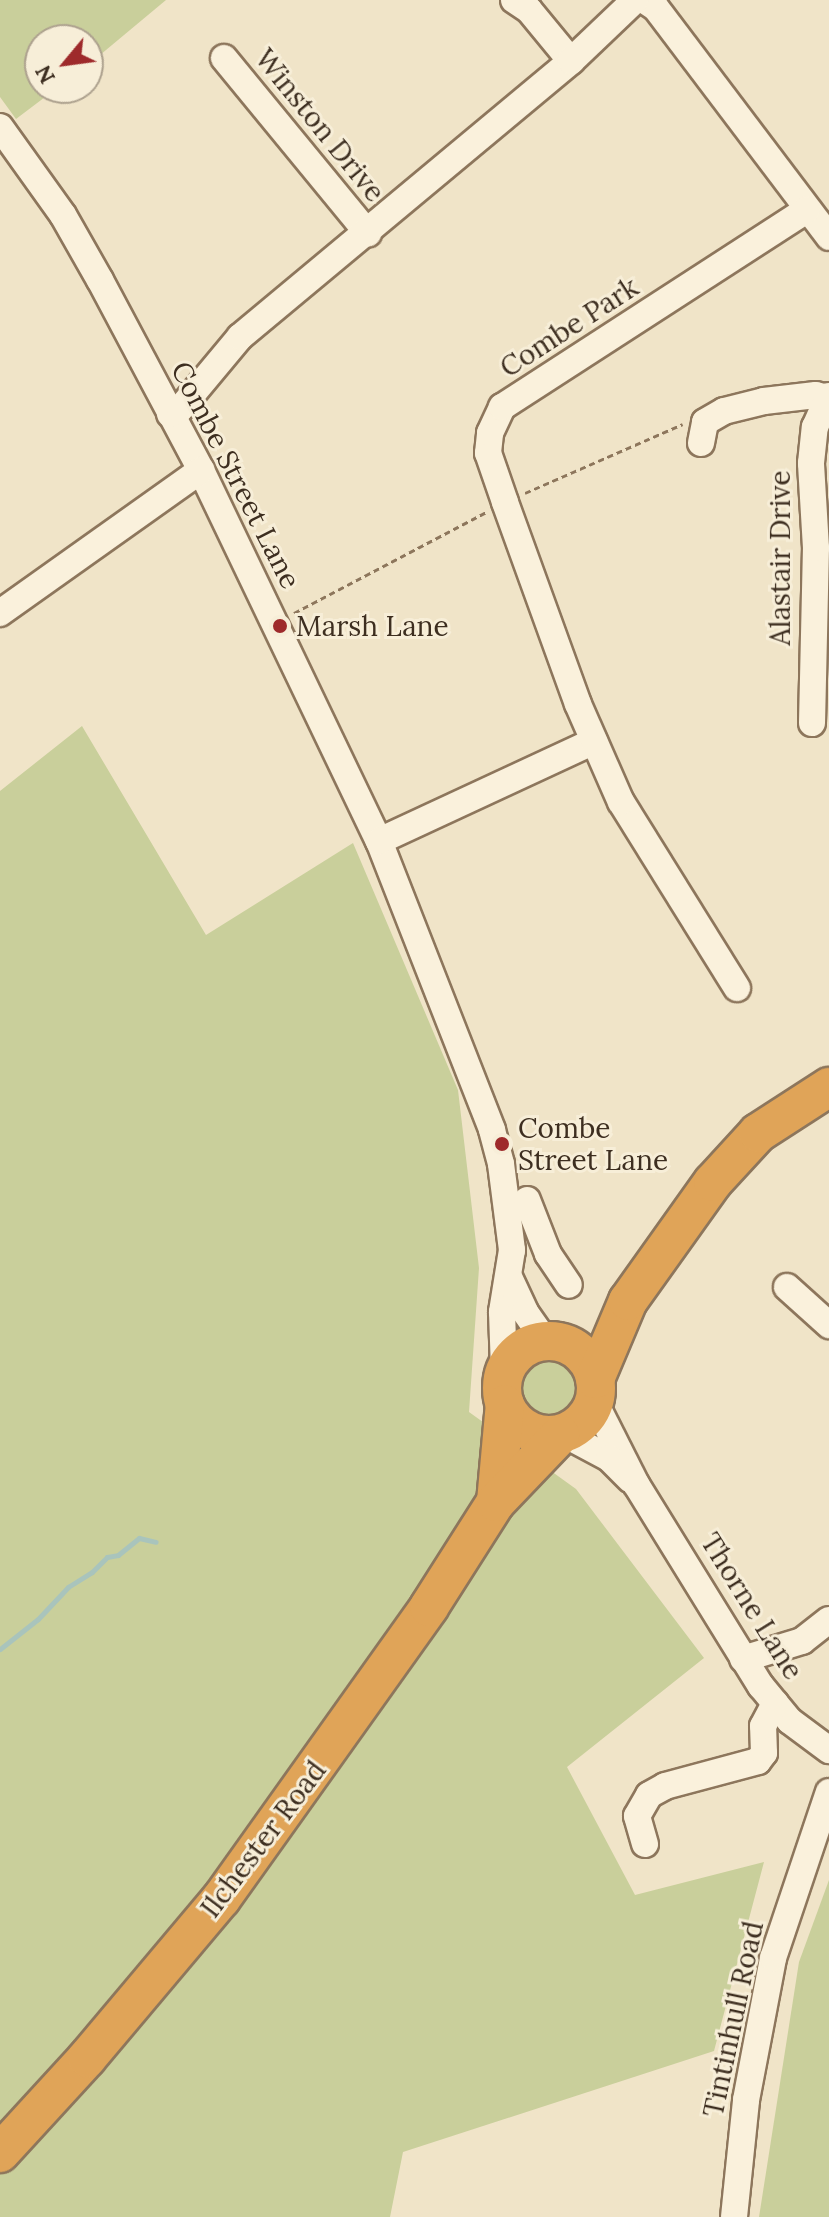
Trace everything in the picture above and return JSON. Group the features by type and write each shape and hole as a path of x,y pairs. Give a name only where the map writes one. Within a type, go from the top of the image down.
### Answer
{"highway":[{"path":"628,1301 552,1342 517,1352 505,1387 525,1429 546,1436 562,1435 586,1418 628,1301 735,1155 771,1123 829,1087"},
{"path":"552,1342 572,1346 585,1357 595,1390"},
{"name":"Ilchester Road","path":"496,1502 505,1387"},
{"name":"Ilchester Road","path":"0,2153 87,2058 221,1899 429,1607 496,1502 562,1435"}],"street":[{"path":"514,0 529,10 571,61"},
{"path":"170,414 180,409 240,337 571,61 635,0"},
{"path":"644,0 656,8 829,237"},
{"name":"Winston Drive","path":"224,58 368,233"},
{"name":"Combe Street Lane","path":"0,127 63,215 201,470 379,841 492,1130 507,1197 512,1250 502,1312 505,1387"},
{"name":"Combe Park","path":"737,988 621,802 594,741 488,453 494,417 502,407 807,210"},
{"path":"703,432 724,411 764,401 816,395 828,397"},
{"name":"Alastair Drive","path":"812,723 816,548 811,463 815,427 828,397"},
{"path":"0,613 201,470"},
{"path":"379,841 594,741"},
{"path":"527,1200 548,1254 569,1285"},
{"path":"508,1272 548,1254"},
{"name":"Combe Street Lane","path":"508,1272 525,1312 552,1342"},
{"path":"787,1287 829,1325"},
{"name":"Thorne Lane","path":"595,1390 636,1484 743,1659 775,1703 807,1736 829,1750"},
{"name":"Thorne Lane","path":"562,1435 609,1458 636,1484"},
{"path":"743,1659 802,1641 829,1620"},
{"path":"645,1844 637,1816 649,1795 665,1786 758,1761 764,1753 763,1726 775,1703"},
{"name":"Tintinhull Road","path":"734,2217 746,2100 773,1958 829,1792"}],"path":[{"path":"275,623 505,502 652,436 695,418 703,432"}],"green space":[{"path":"0,0 166,0 104,52 104,24 24,24 24,104 36,104 16,119 0,97"},
{"path":"82,726 206,935 353,843 458,1090 479,1268 469,1412 576,1489 704,1658 567,1767 635,1895 764,1862 714,2051 403,2152 390,2217 0,2217 0,791"},
{"path":"555,1352 574,1362 582,1374 582,1402 574,1414 562,1422 541,1424 522,1414 514,1402 512,1381 522,1362 534,1354"},
{"path":"829,1880 829,2217 759,2217 799,1962"}],"waterway":[{"path":"0,1649 38,1619 68,1587 92,1572 107,1557 118,1555 139,1538 156,1542"}],"place":[{"name":"Marsh Lane","path":"280,626"},
{"name":"Combe Street Lane","path":"502,1144"}]}
